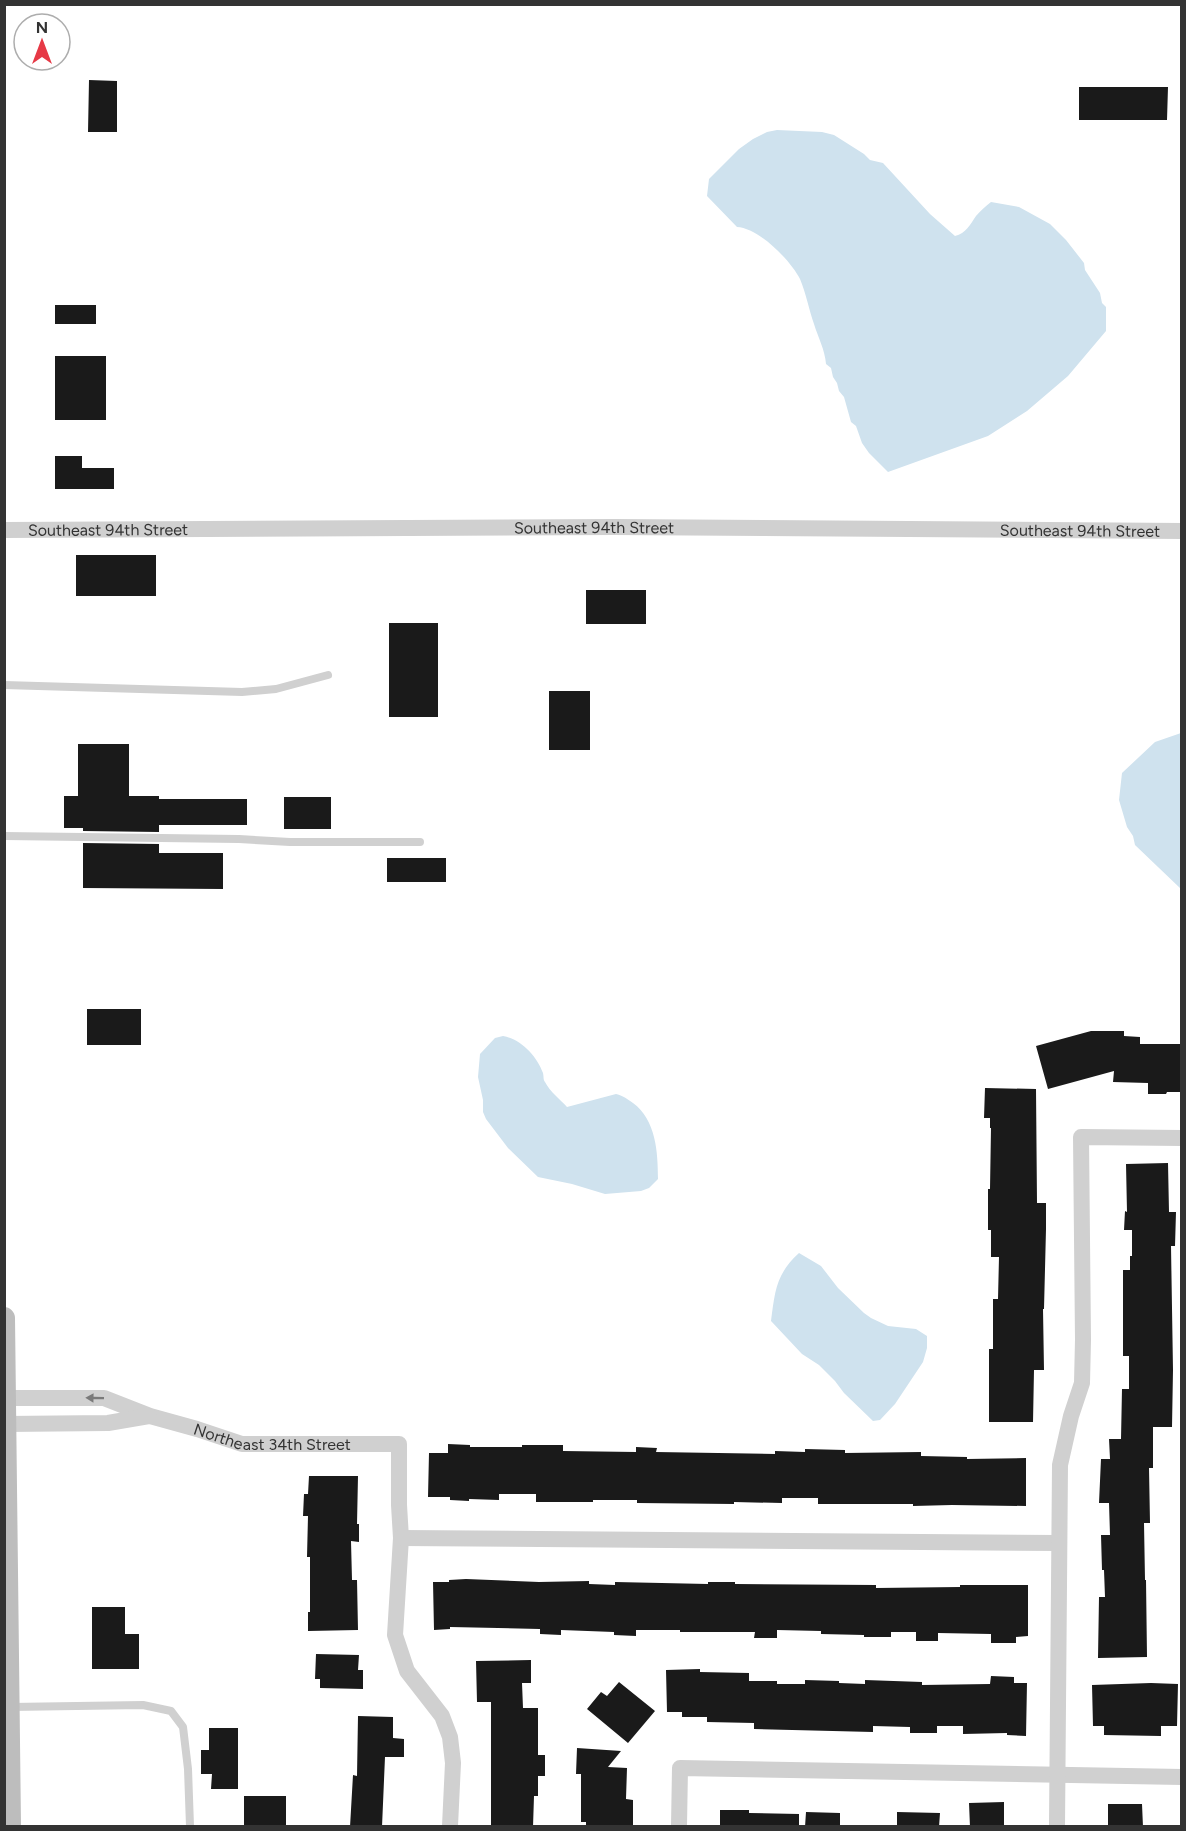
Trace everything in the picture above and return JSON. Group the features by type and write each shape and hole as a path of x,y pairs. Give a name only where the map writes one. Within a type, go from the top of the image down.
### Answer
{"main road":[{"path":"4,1318 10,1827"}],"street":[{"name":"Southeast 94th Street","path":"4,530 681,527 1182,531"},
{"path":"1057,1827 1060,1465 1071,1416 1082,1383 1081,1137 1182,1138"},
{"name":"Northeast 34th Street","path":"5,1398 104,1398 150,1416 242,1444 399,1444 401,1538"},
{"name":"Northeast 34th Street","path":"6,1424 108,1423 150,1416"},
{"path":"450,1827 453,1762 450,1737 442,1716 407,1671 395,1635 401,1538 1058,1543"},
{"path":"679,1827 680,1768 1182,1777"}],"lane":[{"path":"4,685 242,692 276,688 328,675"},
{"path":"4,836 239,839 290,842 420,842"},
{"path":"9,1707 143,1705 171,1711 183,1727 188,1769 190,1827"}],"water":[{"path":"777,130 822,132 834,135 870,160 883,163 930,214 955,236 965,231 991,202 1019,207 1050,224 1084,263 1085,270 1100,293 1102,303 1106,307 1106,331 1068,376 1027,411 988,436 888,472 869,453 862,443 856,426 851,422 844,397 839,391 831,368 826,364 804,290 796,272 764,239 746,229 737,227 707,196 709,179 739,149 767,132"},
{"path":"1182,733 1181,889 1135,845 1119,800 1122,773 1155,742"},
{"path":"503,1036 516,1041 532,1055 543,1073 547,1086 567,1107 616,1094 641,1110 647,1118 654,1137 658,1179 649,1188 641,1191 605,1194 538,1177 508,1148 483,1112 478,1077 480,1054 495,1038"},
{"path":"799,1253 821,1266 838,1288 871,1318 888,1326 916,1329 927,1336 927,1348 923,1362 895,1404 880,1420 873,1421 819,1365 802,1354 771,1321 781,1276"}],"building":[{"path":"89,80 117,81 117,132 88,132"},
{"path":"1079,87 1168,87 1167,120 1079,120"},
{"path":"55,305 96,305 96,324 55,324"},
{"path":"55,356 106,356 106,420 55,420"},
{"path":"55,456 82,456 82,468 114,468 114,489 55,489"},
{"path":"76,555 156,555 156,596 76,596"},
{"path":"586,590 646,590 646,624 586,624"},
{"path":"389,623 438,623 438,717 389,717"},
{"path":"549,691 590,691 590,750 549,750"},
{"path":"78,744 129,744 129,796 159,796 159,799 247,799 247,825 159,825 159,832 83,831 83,828 64,828 64,796 78,796"},
{"path":"284,797 331,797 331,829 284,829"},
{"path":"83,843 159,844 159,853 223,853 223,889 83,888"},
{"path":"387,858 446,858 446,882 387,882"},
{"path":"87,1009 141,1009 141,1045 87,1045"},
{"path":"1091,1031 1124,1031 1124,1036 1140,1037 1140,1044 1182,1044 1182,1092 1148,1094 1148,1083 1113,1082 1114,1071 1048,1089 1036,1046"},
{"path":"985,1088 1036,1089 1037,1203 1046,1203 1046,1229 1043,1309 1044,1370 1034,1370 1033,1422 989,1422 989,1349 993,1349 993,1299 998,1299 999,1257 991,1257 991,1230 988,1230 991,1128 990,1118 984,1118"},
{"path":"1168,1163 1169,1212 1176,1212 1175,1246 1171,1246 1172,1427 1153,1427 1153,1468 1149,1468 1150,1523 1144,1523 1147,1657 1098,1658 1099,1597 1105,1597 1101,1535 1110,1535 1109,1503 1099,1503 1101,1459 1110,1459 1109,1439 1121,1439 1122,1389 1129,1389 1129,1356 1123,1356 1123,1270 1130,1270 1130,1256 1132,1256 1132,1230 1124,1230 1125,1211 1127,1212 1126,1164"},
{"path":"448,1444 470,1445 470,1447 563,1445 563,1451 636,1452 636,1447 657,1448 656,1452 775,1454 775,1451 805,1452 805,1449 845,1450 845,1453 921,1452 921,1456 967,1457 967,1459 1026,1458 1026,1506 818,1504 818,1498 782,1498 782,1503 734,1502 734,1504 637,1503 637,1500 536,1502 536,1494 499,1494 499,1500 469,1499 469,1501 450,1500 450,1497 428,1497 429,1453 448,1453"},
{"path":"309,1476 358,1476 359,1542 351,1541 352,1580 357,1580 358,1630 308,1631 310,1557 307,1557 308,1516 303,1516 304,1494 308,1494"},
{"path":"466,1579 539,1582 589,1581 589,1584 615,1585 615,1582 708,1584 708,1582 735,1582 735,1584 876,1585 876,1588 1028,1585 1028,1636 1016,1637 1016,1643 991,1643 991,1634 938,1633 938,1641 916,1641 916,1632 891,1632 891,1637 864,1637 864,1635 821,1634 821,1631 777,1630 777,1638 754,1638 755,1632 680,1632 680,1630 636,1630 636,1636 614,1635 614,1632 561,1630 561,1635 540,1634 540,1629 450,1627 450,1629 434,1630 433,1582"},
{"path":"92,1607 125,1607 125,1634 139,1634 139,1669 92,1669"},
{"path":"316,1654 359,1655 358,1670 363,1670 363,1689 320,1688 320,1679 315,1679"},
{"path":"531,1660 531,1683 522,1683 523,1708 538,1708 538,1755 545,1755 545,1776 538,1776 538,1796 534,1796 533,1827 491,1827 491,1702 477,1702 476,1661"},
{"path":"700,1669 700,1672 749,1673 749,1681 777,1681 777,1684 805,1684 805,1680 865,1684 865,1680 922,1682 922,1685 990,1684 991,1676 1014,1677 1014,1683 1027,1683 1026,1736 1007,1735 1007,1733 963,1734 963,1726 937,1726 937,1733 910,1733 910,1727 873,1726 873,1732 754,1729 754,1723 707,1722 707,1717 682,1717 682,1712 667,1712 666,1670"},
{"path":"619,1682 655,1711 628,1743 587,1709 601,1692 607,1696"},
{"path":"1178,1684 1177,1726 1161,1726 1161,1736 1104,1735 1104,1726 1093,1726 1092,1685"},
{"path":"358,1716 393,1717 393,1738 404,1739 404,1757 385,1757 382,1827 350,1827 353,1775 357,1776"},
{"path":"209,1728 238,1728 238,1789 211,1789 212,1774 201,1774 201,1750 209,1750"},
{"path":"577,1748 621,1751 608,1767 627,1768 626,1799 633,1800 633,1827 586,1827 586,1822 581,1822 581,1774 576,1774"},
{"path":"244,1796 286,1796 286,1825 244,1825"},
{"path":"1004,1802 1004,1827 970,1827 969,1803"},
{"path":"1108,1804 1142,1804 1143,1827 1108,1827"},
{"path":"720,1810 799,1814 799,1827 720,1827"},
{"path":"806,1812 840,1813 840,1827 805,1827"},
{"path":"897,1812 940,1813 939,1827 897,1827"}]}
